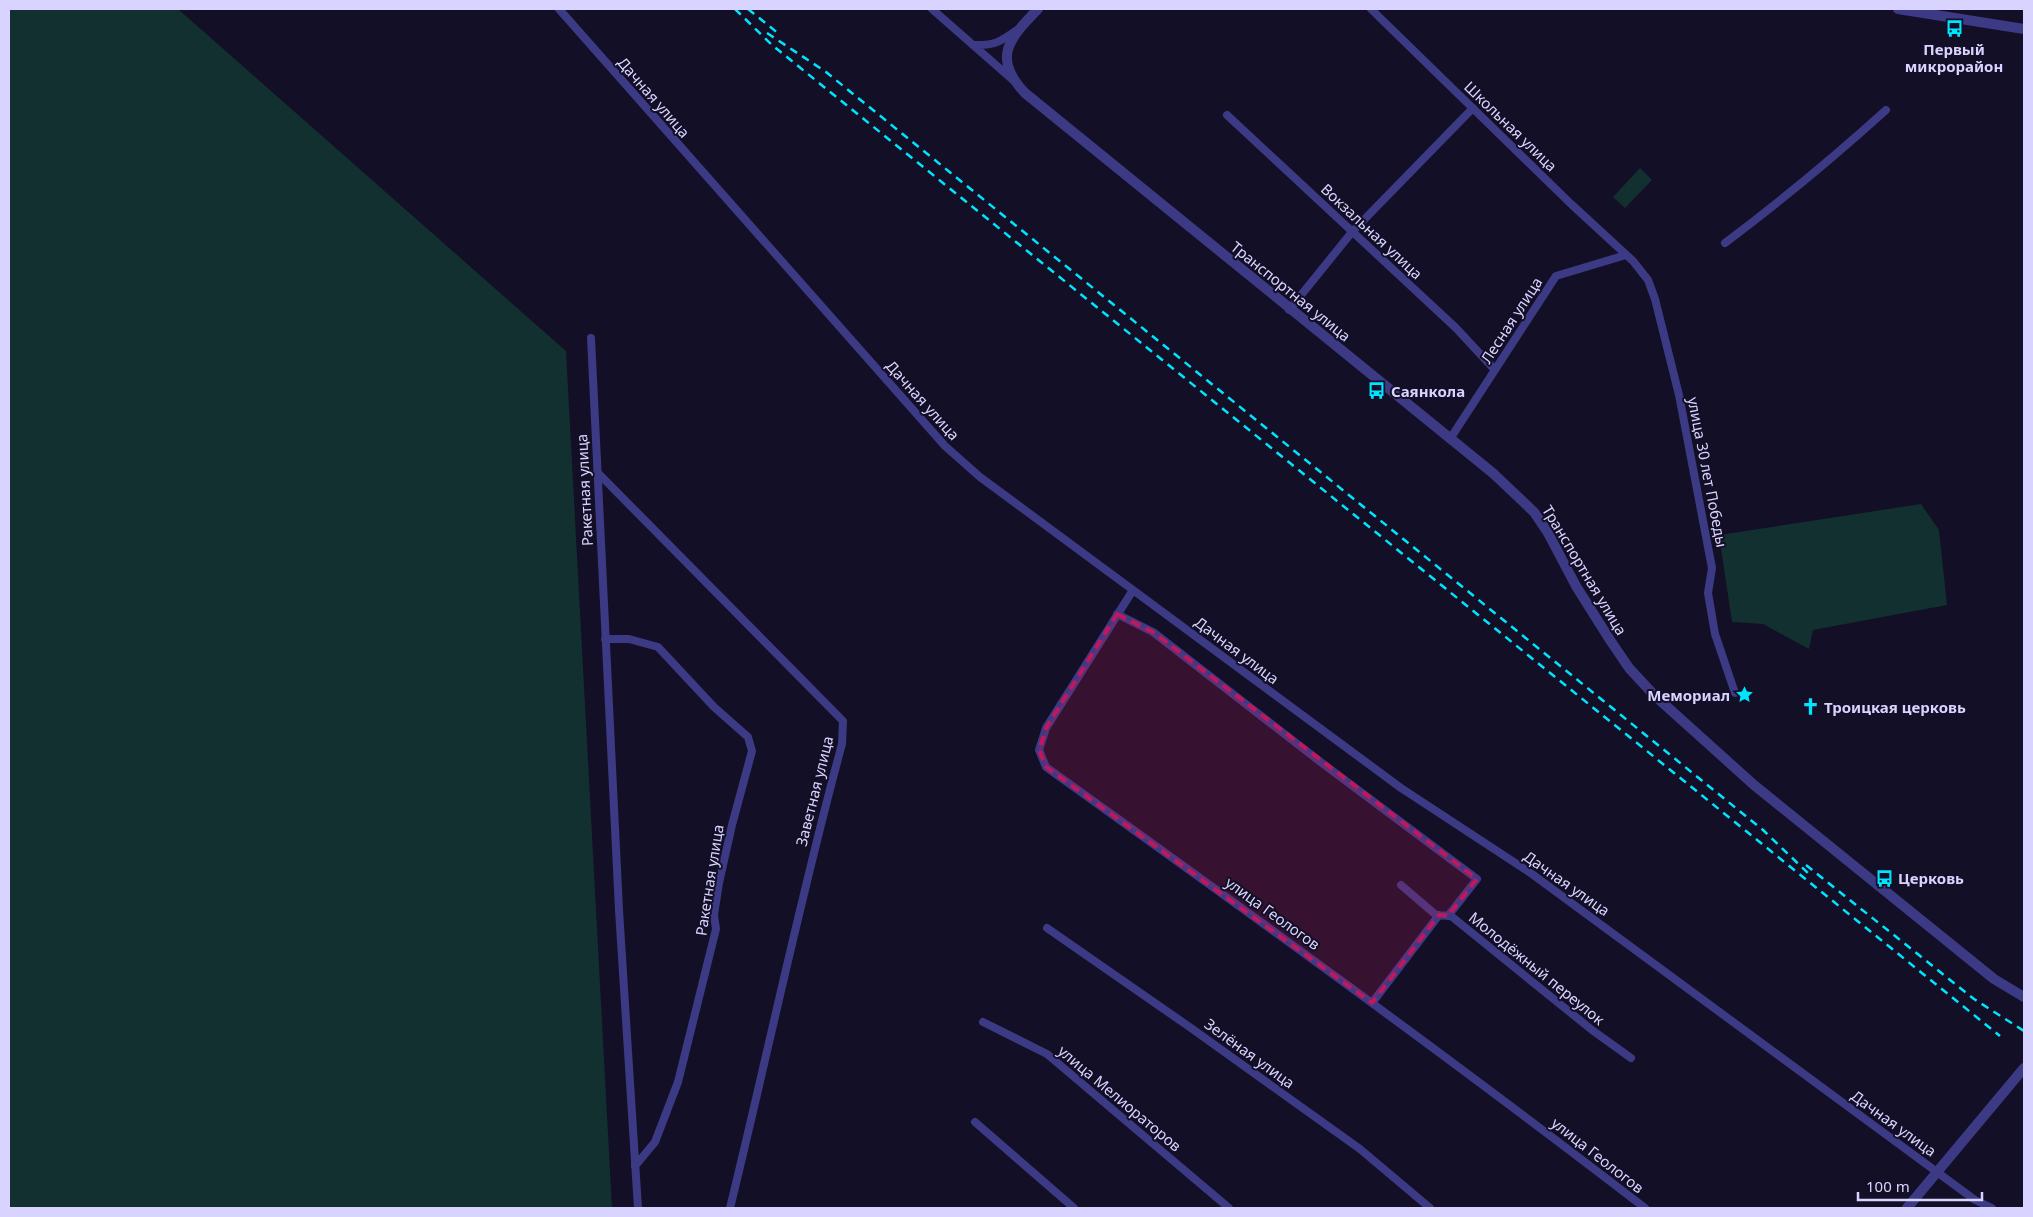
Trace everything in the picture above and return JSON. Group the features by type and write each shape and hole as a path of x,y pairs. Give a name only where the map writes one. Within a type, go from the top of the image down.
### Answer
{"street":[{"name":"Дачная улица","path":"559,9 945,446 980,477 1400,788 1532,874 1975,1200 1992,1208"},
{"name":"Транспортная улица","path":"932,9 1013,80 1025,93 1494,474 1534,512 1548,532 1576,586 1610,640 1629,668 1654,695 1754,785 1994,979 2024,997"},
{"path":"973,45 987,46 999,43 1018,29 1038,9"},
{"name":"Школьная улица","path":"1371,9 1633,261"},
{"path":"1898,9 2024,29"},
{"path":"1013,80 1006,56 1018,29"},
{"path":"1290,310 1352,232 1473,108"},
{"path":"1725,243 1821,167 1886,110"},
{"name":"Вокзальная улица","path":"1228,115 1456,328 1495,370"},
{"name":"Лесная улица","path":"1450,439 1556,276 1626,255"},
{"name":"улица 30 лет Победы","path":"1633,261 1648,280 1656,299 1679,395 1712,568 1708,592 1715,634 1735,693"},
{"name":"Ракетная улица","path":"591,338 619,910 638,1208"},
{"name":"Заветная улица","path":"597,472 843,721 842,744 798,914 730,1208"},
{"name":"улица Геологов","path":"1133,590 1046,728 1039,750 1046,767 1372,1002 1527,1117 1645,1208"},
{"path":"1117,614 1153,632 1318,760 1477,879 1448,916"},
{"name":"Ракетная улица","path":"605,639 629,639 658,646 714,707 748,737 752,751 734,816 719,883 714,915 716,929 678,1082 655,1142 635,1166"},
{"name":"Молодёжный переулок","path":"1401,885 1436,915 1451,916 1592,1030 1631,1058"},
{"path":"1372,1002 1439,915"},
{"name":"Зелёная улица","path":"1047,928 1352,1143 1430,1208"},
{"name":"улица Мелиораторов","path":"983,1022 1047,1054 1229,1208"},
{"path":"1908,1208 2024,1068"},
{"path":"975,1122 1074,1208"}],"highlighted area":[{"path":"1117,614 1153,632 1477,879 1448,916 1439,915 1372,1003 1046,767 1039,750 1046,728"}],"green space":[{"path":"9,9 178,9 566,351 612,1208 9,1208"},
{"path":"1640,168 1652,180 1625,208 1613,197"},
{"path":"1921,504 1939,530 1947,605 1813,630 1809,649 1763,624 1732,622 1719,535"}],"railway":[{"path":"735,9 772,45 2000,1036"},
{"path":"748,9 779,34"},
{"path":"767,33 826,72 1763,830 1811,876"},
{"path":"1806,865 1974,999 2024,1031"}],"place":[{"name":"Первый микрорайон","path":"1954,28"},
{"name":"Саянкола","path":"1377,391"},
{"name":"Мемориал","path":"1744,695"},
{"name":"Троицкая церковь","path":"1810,707"},
{"name":"Церковь","path":"1884,878"}]}
